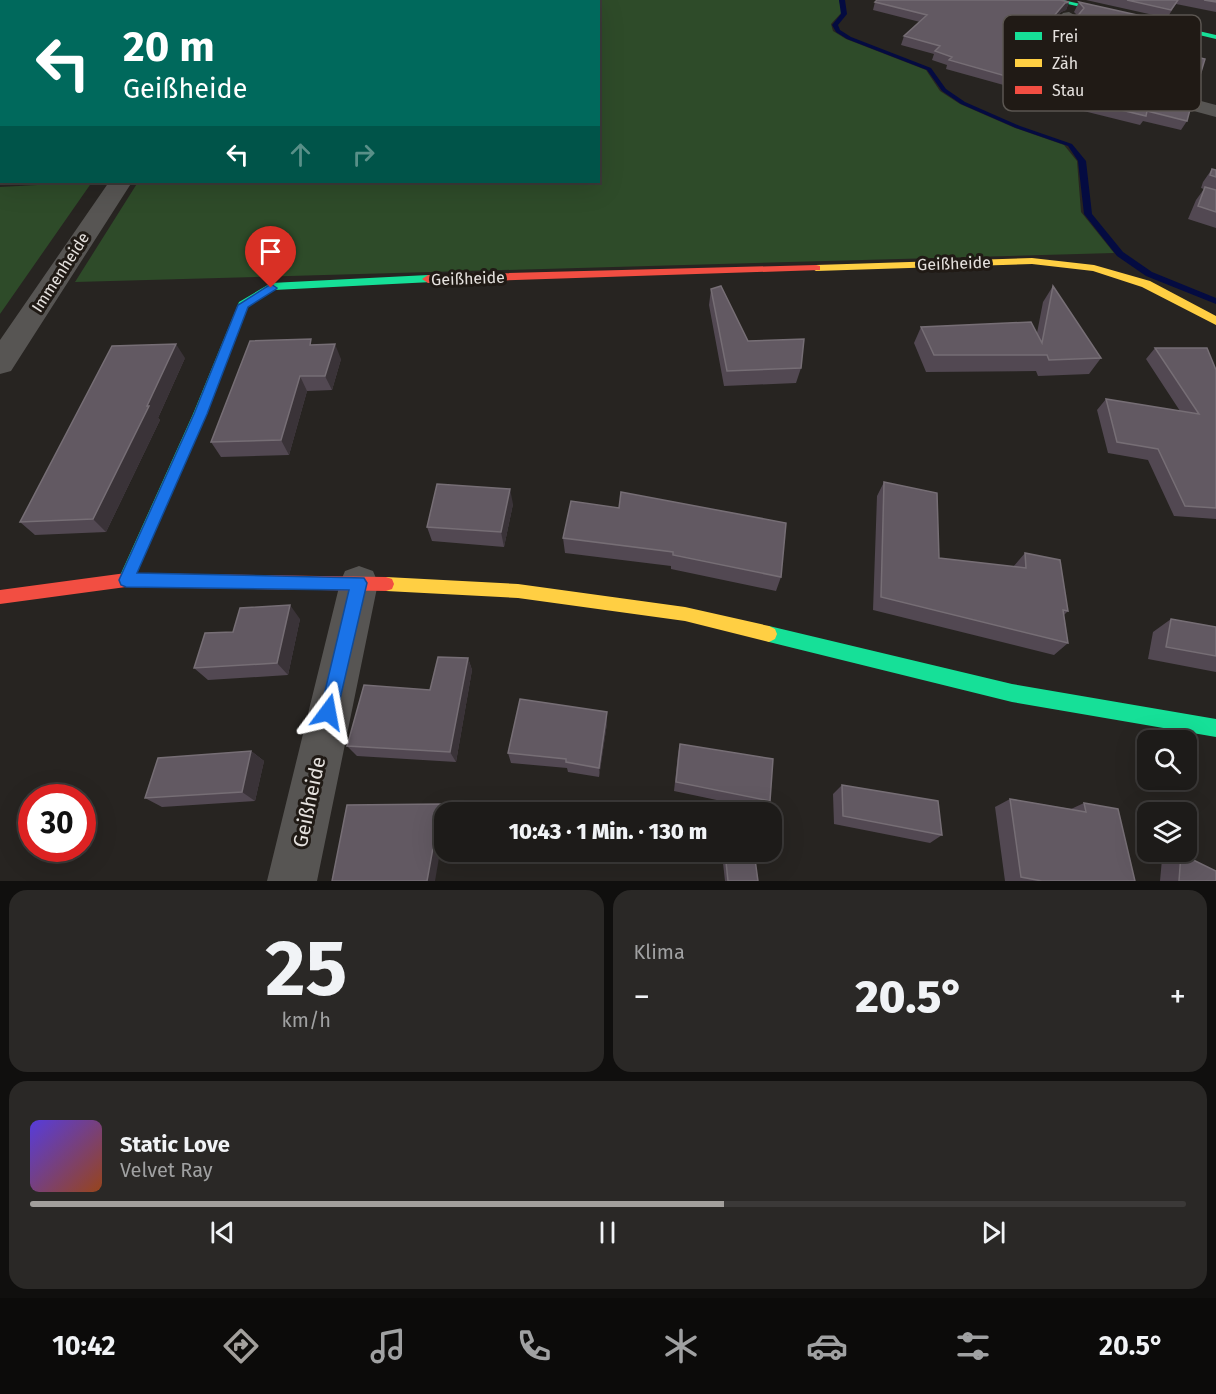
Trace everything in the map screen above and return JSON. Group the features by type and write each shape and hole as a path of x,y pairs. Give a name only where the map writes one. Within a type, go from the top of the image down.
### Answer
{"street":[{"path":"1054,0 1120,15"},
{"path":"1201,34 1216,37"},
{"path":"1201,107 1216,111"},
{"name":"Immenheide","path":"0,363 119,183"},
{"name":"Geißheide","path":"126,580 200,414 243,305 271,288 387,280 1032,261 1094,268 1146,284 1216,321"},
{"path":"0,597 126,580 359,583 518,591 685,614 1012,693 1216,728"},
{"name":"Geißheide","path":"292,881 359,583"}],"green space":[{"path":"600,0 839,0 842,12 831,24 833,31 846,39 926,70 940,91 960,104 1015,128 1064,145 1077,161 1081,212 1114,253 75,282 137,183 600,183"},
{"path":"91,183 0,314 0,187"}],"building":[{"path":"877,0 1060,0 1069,2 1065,3 1055,15 1003,15 1003,75 949,60 952,57 935,51 940,46 904,36 927,15 875,2"},
{"path":"1127,0 1178,0 1171,10"},
{"path":"1079,2 1137,15 1078,15 1084,8"},
{"path":"1201,58 1205,59 1201,72"},
{"path":"1125,111 1147,111 1146,116"},
{"path":"1147,111 1190,111 1187,121"},
{"path":"1212,169 1216,170 1216,177 1210,175"},
{"path":"1205,187 1216,190 1216,212 1198,206"},
{"path":"721,286 748,341 804,339 801,368 727,371 711,289"},
{"path":"1053,286 1101,358 1049,360 1047,355 934,355 921,327 1031,322 1042,343"},
{"path":"311,339 310,345 335,344 325,376 300,376 281,440 211,442 250,341"},
{"path":"176,344 147,406 149,406 93,519 20,522 112,346"},
{"path":"1155,348 1207,348 1216,370 1216,508 1185,506 1158,449 1117,442 1106,399 1199,414"},
{"path":"884,482 937,493 939,558 1026,568 1025,553 1060,560 1068,611 1063,610 1068,643 881,597"},
{"path":"437,484 510,489 501,532 427,527"},
{"path":"621,492 786,523 781,577 673,555 673,552 563,538 571,501 619,508"},
{"path":"290,605 277,663 194,668 205,633 233,632 240,608"},
{"path":"1171,619 1216,627 1216,656 1166,647"},
{"path":"438,657 468,658 450,752 347,746 364,685 430,690"},
{"path":"520,699 607,712 599,768 566,762 566,759 508,753"},
{"path":"680,744 773,759 770,801 676,782"},
{"path":"251,751 242,792 145,798 158,758"},
{"path":"842,785 938,801 942,835 843,816"},
{"path":"1010,799 1086,812 1084,803 1118,809 1135,881 1042,881 1021,877"},
{"path":"434,804 434,842 427,881 332,881 347,805"},
{"path":"726,862 755,862 758,881 728,881"},
{"path":"1180,862 1197,862 1216,871 1216,881 1179,881"}],"waterway":[{"path":"842,0 844,14 835,25 838,31 849,38 929,69 944,90 963,103 1018,127 1070,145 1082,161 1088,214 1120,254 1149,274 1216,301"}],"traffic: fast":[{"path":"1054,0 1120,15"},
{"path":"1201,34 1216,37"},
{"path":"126,580 200,414 243,305 271,287 428,279"},
{"path":"769,634 1012,693 1216,728"}],"traffic: slow":[{"path":"816,268 1032,261 1094,268 1146,284 1216,321"},
{"path":"386,584 518,591 685,614 769,634"}],"traffic: jam":[{"path":"428,279 816,268"},
{"path":"0,597 126,580 386,584"}],"route":[{"path":"271,288 243,305 200,414 126,580 359,583 328,712"}]}
